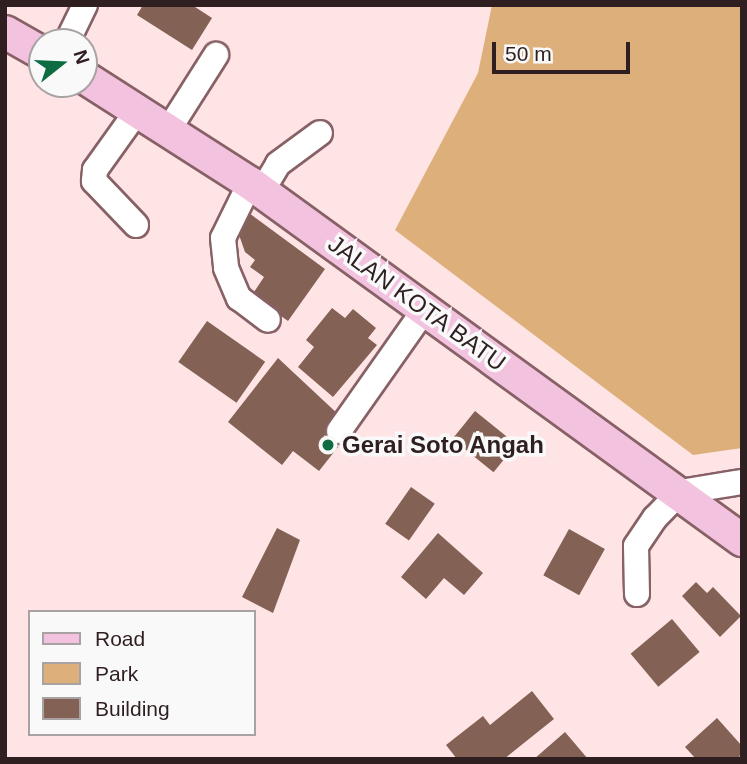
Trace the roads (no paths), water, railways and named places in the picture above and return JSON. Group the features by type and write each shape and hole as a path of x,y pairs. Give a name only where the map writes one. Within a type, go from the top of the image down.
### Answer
{"main road":[{"path":"5,32 28,45"},
{"name":"JALAN KOTA BATU","path":"98,86 169,129 256,187 680,492 742,540"}],"street":[{"path":"74,28 85,5"},
{"path":"169,129 216,55"},
{"path":"136,225 94,181 95,170 138,110"},
{"path":"268,320 239,298 226,268 223,238 256,187 278,164 320,133"},
{"path":"339,431 425,309"},
{"path":"637,594 636,546 680,492 742,482"}],"place":[{"name":"Gerai Soto Angah","path":"328,445"}]}
